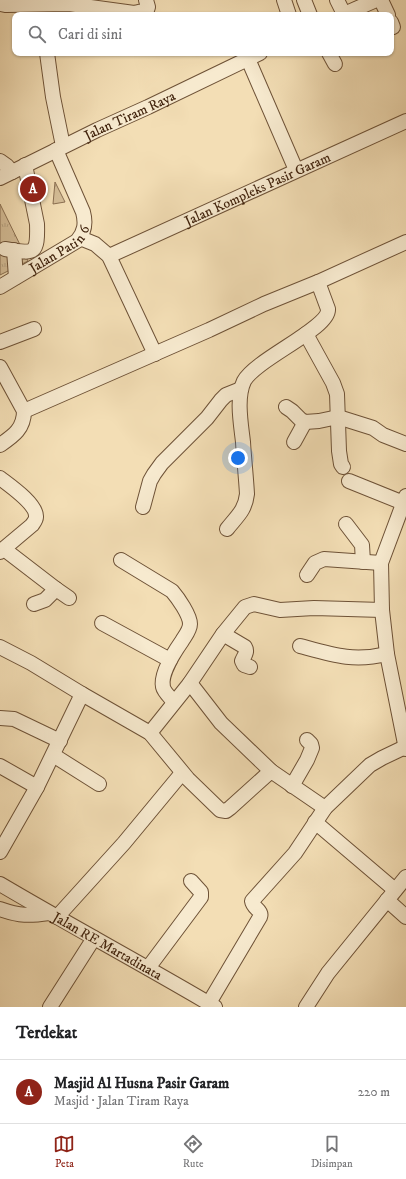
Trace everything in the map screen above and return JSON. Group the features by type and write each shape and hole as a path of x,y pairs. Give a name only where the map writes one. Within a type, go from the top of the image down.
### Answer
{"street":[{"path":"138,12 147,10 148,7 146,0"},
{"path":"284,0 288,12"},
{"path":"304,0 309,12"},
{"path":"338,0 342,12"},
{"path":"350,12 376,0"},
{"path":"381,0 386,12"},
{"path":"0,4 38,6 69,4 127,12"},
{"name":"Jalan Patin 6","path":"0,287 68,247 80,238 84,230 85,222 83,212 60,148 47,56"},
{"path":"254,56 296,170"},
{"name":"Jalan Tiram Raya","path":"6,175 254,56"},
{"name":"Jalan Kompleks Pasir Garam","path":"109,256 406,121"},
{"path":"0,161 7,166 6,175"},
{"path":"16,277 9,249 29,252 33,250 35,246 37,224 25,165"},
{"path":"85,222 95,244"},
{"path":"80,238 95,244 109,256 155,354"},
{"path":"24,411 406,242"},
{"path":"227,529 244,508 247,494 240,413 241,389 245,380 255,368 306,334 324,319 328,311 318,282"},
{"path":"0,342 34,329"},
{"path":"306,334 333,383 337,394 338,451 343,467"},
{"path":"0,367 24,411 23,422 19,429 11,437 0,444"},
{"path":"143,507 150,481 162,463 208,418 226,395 241,389"},
{"path":"286,407 305,422 338,417 373,428 383,435 406,444"},
{"path":"294,442 305,422"},
{"path":"0,478 27,501 35,510 37,516 32,525 2,550 69,598"},
{"path":"212,1005 261,915 252,902 295,853 325,808 370,765 382,758 406,748 387,654 382,610 381,563 405,501 349,481"},
{"path":"346,524 362,545 363,562"},
{"path":"307,575 315,564 324,559 330,558 381,563"},
{"path":"121,560 172,591 178,598 188,618 190,624 188,632 170,660 163,681 165,691 174,702"},
{"path":"34,604 45,600 56,589"},
{"path":"150,733 190,683 223,634 245,607 254,604 280,610 314,608 382,610"},
{"path":"102,623 170,660"},
{"path":"223,634 244,647 246,652 242,661 244,665 250,667"},
{"path":"0,646 32,663 150,733 182,773 220,810 226,811 230,808 271,771"},
{"path":"300,646 341,657 376,657 387,654"},
{"path":"190,683 221,722 271,771 325,808"},
{"path":"0,852 37,787 82,694"},
{"path":"0,718 14,719 60,741"},
{"path":"292,786 312,748 308,740"},
{"path":"53,755 99,784"},
{"path":"0,766 37,787"},
{"path":"0,909 14,914 31,916 53,915 124,843 182,773"},
{"path":"315,822 391,895 406,917"},
{"path":"306,1007 328,973 406,877"},
{"path":"148,968 201,897 201,892 191,881"},
{"name":"Jalan RE Martadinata","path":"0,884 212,1005"},
{"path":"50,1007 94,938"}],"green space":[{"path":"55,182 65,202 53,204"},
{"path":"0,204 28,261 0,275"}],"place":[{"name":"Masjid Al Husna Pasir Garam","path":"33,189"}]}
